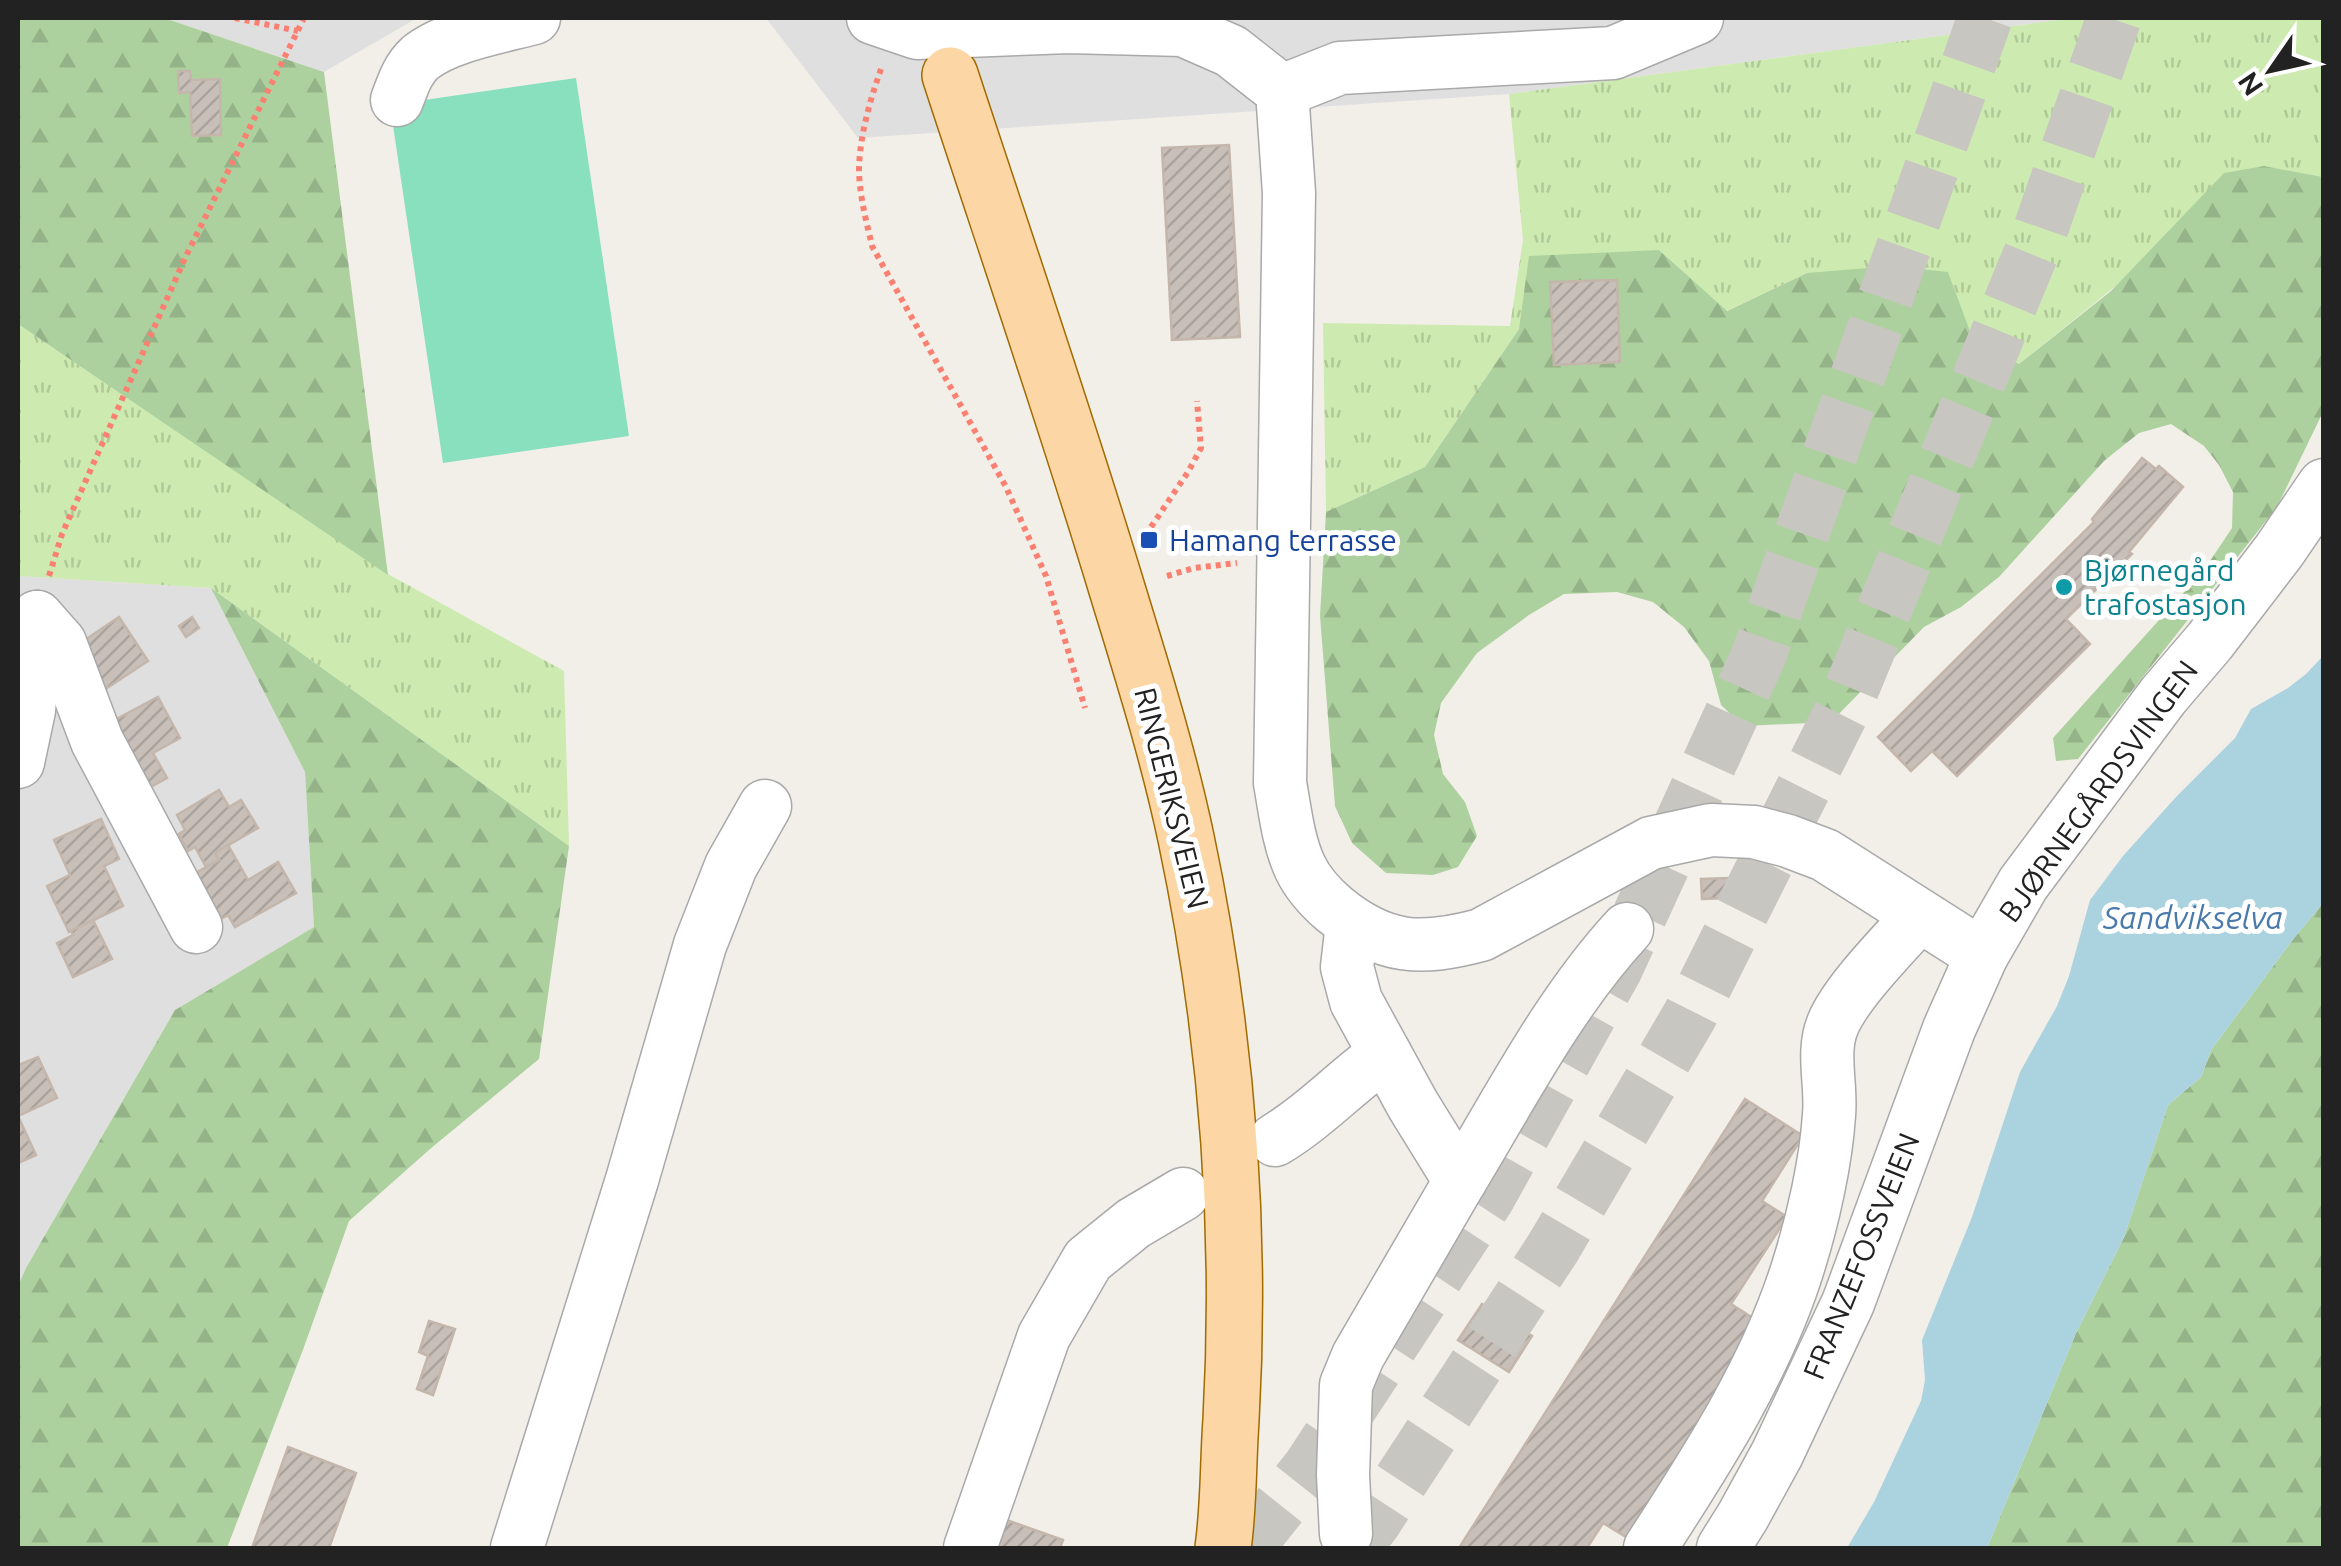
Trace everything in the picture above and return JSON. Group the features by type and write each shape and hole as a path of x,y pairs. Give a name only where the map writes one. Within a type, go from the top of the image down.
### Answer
{"main road":[{"name":"RINGERIKSVEIEN","path":"950,75 1099,531 1166,750 1186,836 1215,998 1234,1225 1235,1352 1224,1548"}],"street":[{"path":"397,100 406,74 420,58 440,46 534,18"},
{"path":"1282,91 1340,68 1613,54 1697,18"},
{"path":"886,22 917,33 1183,24 1231,51 1282,91 1289,193 1280,783 1300,866 1318,896 1352,924 1387,942 1421,946 1452,943 1481,935 1651,843 1710,830 1754,832 1825,856 1982,955"},
{"name":"BJØRNEGÅRDSVINGEN","path":"1982,955 2023,884 2163,696 2279,552 2324,485"},
{"path":"18,762 30,710 37,618"},
{"path":"37,618 60,643 96,742 196,927"},
{"path":"517,1548 632,1180 700,945 730,866 764,806"},
{"path":"1650,1548 1756,1369 1799,1264 1827,1142 1827,1059 1832,1027 1842,1008 1918,916"},
{"path":"1352,924 1347,967 1356,1001 1460,1181"},
{"path":"1346,1534 1346,1386 1358,1356 1563,1012 1627,929"},
{"name":"FRANZEFOSSVEIEN","path":"1723,1548 1776,1454 1848,1303 1950,1029 1982,955"},
{"path":"1276,1140 1385,1054"},
{"path":"970,1548 1044,1336 1088,1260 1134,1224 1183,1194"}],"path":[{"path":"235,18 298,31"},
{"path":"37,618 62,534 233,158 304,18"},
{"path":"886,22 860,168 863,208 872,246 1006,487 1046,576 1085,708"},
{"path":"1151,528 1201,448 1197,401"},
{"path":"1167,576 1194,568 1246,562 1283,564"}],"shaded area":[{"path":"164,18 417,18 324,72"},
{"path":"766,18 2073,18 1509,94 858,138"},
{"path":"18,576 211,588 305,772 314,927 175,1010 18,1286"}],"green space":[{"path":"18,18 164,18 324,72 388,575 18,324"},
{"path":"2073,18 2323,18 2323,177 2264,166 2019,364 1807,273 1726,311 1659,250 1519,329 1425,467 1326,512 1323,323 1510,326 1523,240 1509,94"},
{"path":"576,78 629,436 443,463 390,105"},
{"path":"2264,166 2323,177 2323,412 2277,507 2078,759 2056,761 2053,738 2204,570 2232,528 2233,492 2219,465 2204,446 2171,424 2139,433 2104,461 1999,577 1961,607 1924,627 1831,722 1743,726 1721,705 1709,661 1684,627 1653,602 1617,592 1564,594 1477,653 1441,703 1434,735 1443,774 1465,802 1477,836 1458,867 1433,875 1386,873 1352,843 1335,806 1320,616 1326,512 1425,467 1519,329 1529,256 1659,250 1727,311 1807,273 1892,266 1948,272 1974,342 2019,364 2111,291 2224,173"},
{"path":"18,324 388,574 564,671 569,846 211,588 18,576"},
{"path":"211,588 569,846 539,1059 349,1221 227,1548 18,1548 18,1286 26,1268 175,1010 314,927 305,772"},
{"path":"2323,903 2323,1548 1987,1548 2076,1333 2124,1237 2168,1105 2201,1077 2211,1050"}],"water":[{"name":"Sandvikselva","path":"2323,656 2323,903 2211,1050 2201,1077 2168,1105 2124,1237 2076,1333 1987,1548 1847,1548 1874,1502 1921,1401 1925,1380 1922,1340 1972,1217 2020,1072 2069,976 2090,900 2123,856 2235,738 2251,709 2288,688"}],"building":[{"path":"178,71 190,71 191,80 220,79 221,135 192,136 190,92 179,93"},
{"path":"1229,145 1240,337 1172,340 1162,148"},
{"path":"1617,280 1620,362 1554,365 1550,282"},
{"name":"Bjørnegård trafostasjon","path":"2142,458 2156,469 2159,466 2183,487 2129,552 2132,554 2066,619 2090,644 1957,776 1932,751 1911,771 1878,737 2094,522 2092,519"},
{"path":"119,617 148,661 98,694 70,650"},
{"path":"192,617 199,628 186,637 179,626"},
{"path":"158,697 180,738 153,753 167,778 145,790 109,723"},
{"path":"219,790 229,807 241,800 258,828 215,853 219,860 206,867 195,847 188,851 179,834 185,830 177,815"},
{"path":"101,819 119,859 104,866 123,906 69,932 47,886 70,875 54,840"},
{"path":"228,845 248,880 278,862 296,893 235,927 228,915 216,922 190,876 219,860 215,853"},
{"path":"1729,878 1730,898 1702,899 1701,879"},
{"path":"93,920 112,959 73,977 57,943"},
{"path":"38,1057 57,1098 18,1116 18,1065"},
{"path":"1745,1099 1803,1136 1762,1201 1787,1217 1731,1304 1762,1324 1626,1537 1603,1523 1587,1548 1459,1548"},
{"path":"18,1116 36,1155 18,1163"},
{"path":"1482,1304 1532,1336 1509,1372 1458,1340"},
{"path":"429,1321 455,1329 433,1395 417,1389 428,1356 419,1352"},
{"path":"288,1447 356,1473 329,1548 252,1548"},
{"path":"1001,1518 1063,1540 1060,1548 991,1548"}],"tunnel":[{"path":"1246,1548 1309,1469 1486,1200 1615,969 1758,657 1985,18"},
{"path":"1352,1548 1373,1523 1553,1248 1690,1015 1845,705 2039,234 2114,18"}],"place":[{"name":"Hamang terrasse","path":"1149,540"},
{"name":"Bjørnegård trafostasjon","path":"2064,587"}]}
